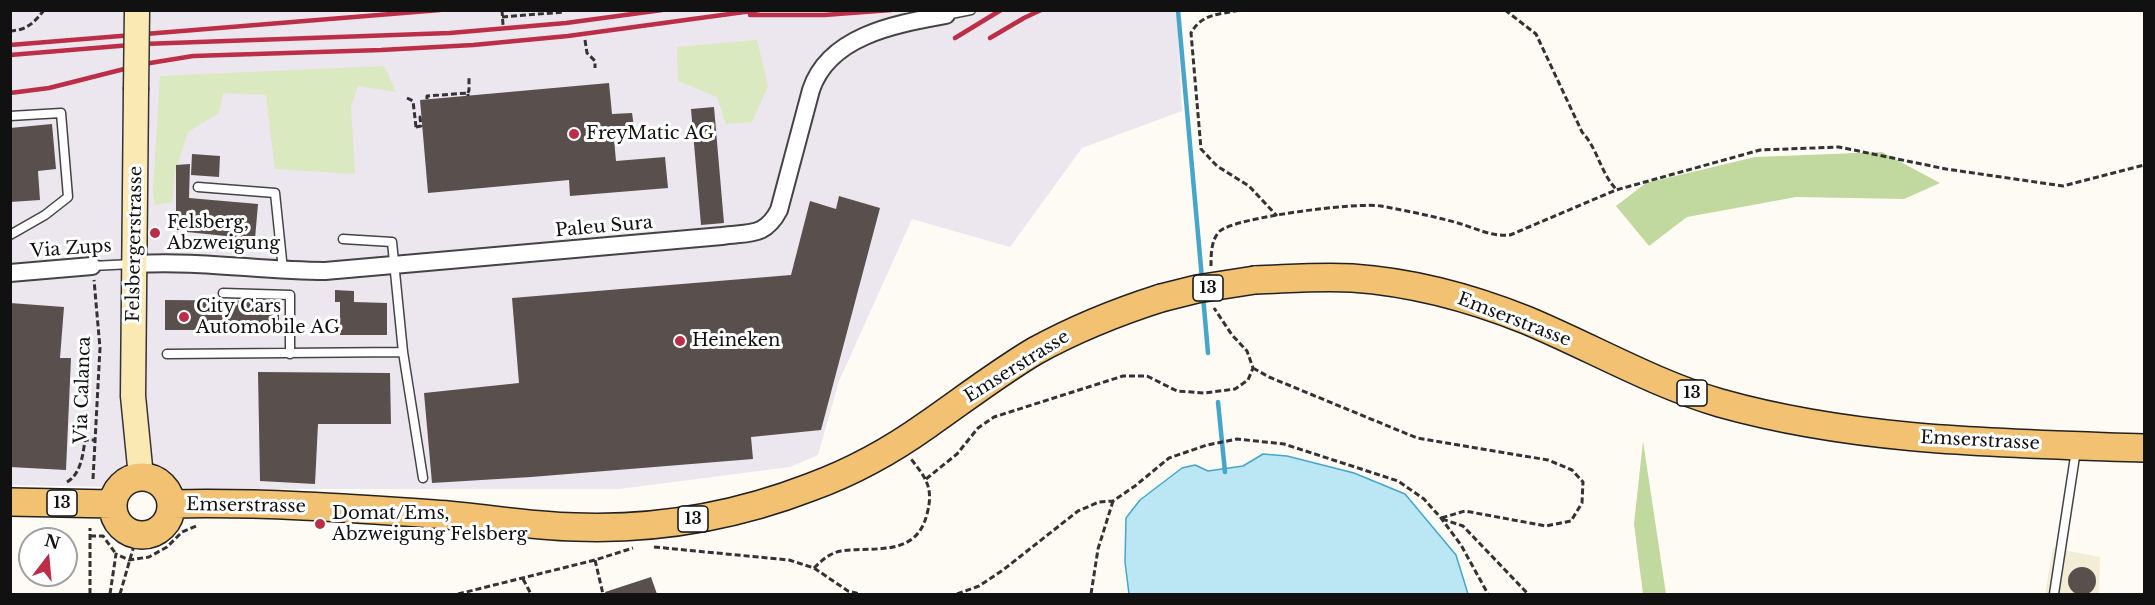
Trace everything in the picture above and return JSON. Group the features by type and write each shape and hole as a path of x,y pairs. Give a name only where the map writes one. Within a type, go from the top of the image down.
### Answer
{"main road":[{"name":"Emserstrasse","path":"172,504 227,503 436,514 574,527 649,525 719,515 773,500 849,471 898,443 1035,352 1090,324 1161,298 1197,289 1255,280 1353,278 1426,289 1462,298 1527,321 1668,384 1717,402 1791,421 1918,439 2145,448"},
{"path":"141,477 158,481 165,488 172,504 167,523 133,548 118,522 113,504 119,488 132,479 141,477"},
{"name":"13","path":"10,502 113,504"}],"street":[{"name":"Felsbergerstrasse","path":"137,10 133,396 141,477"},
{"name":"Paleu Sura","path":"135,264 168,262 283,271 325,271 722,236 763,230 772,222 779,210 811,90 815,78 823,67 843,49 880,30 946,15"},
{"name":"Via Zups","path":"10,273 92,267"}],"lane":[{"path":"946,15 971,10"},
{"path":"10,116 61,113 68,197 45,215 10,235"},
{"path":"198,187 275,193 283,271"},
{"path":"343,239 392,242 403,352 423,478"},
{"name":"Via Zups","path":"92,267 135,264"},
{"path":"224,293 290,295 290,354"},
{"path":"167,354 403,352"},
{"path":"2054,594 2077,446"}],"path":[{"path":"10,32 33,25 44,10"},
{"path":"502,10 503,25"},
{"path":"1239,10 1204,18 1191,33 1201,149 1217,166 1249,186 1277,216"},
{"path":"1505,10 1536,34 1582,132 1590,141 1609,182 1616,190"},
{"path":"502,17 564,12"},
{"path":"585,40 587,53 595,62 595,68"},
{"path":"427,99 426,96 468,94 469,78"},
{"path":"407,98 413,101 416,127 421,126 420,117 422,117"},
{"path":"1211,270 1213,244 1220,231 1238,224 1331,207 1378,206 1457,222 1498,236 1510,235 1616,190 1760,150 1839,147 1946,169 2063,186 2145,165"},
{"name":"Via Calanca","path":"92,267 100,348 93,479"},
{"path":"926,479 957,454 978,428 994,417 1123,376 1147,376 1177,390 1204,393 1235,389 1248,380 1252,368 1247,351 1232,335 1211,304"},
{"path":"1252,368 1417,438 1548,460 1572,470 1583,482 1582,503 1571,521 1546,526 1465,511 1441,518"},
{"path":"957,594 979,586 1003,570 1078,511 1099,502 1113,501 1169,458 1207,445 1237,439 1284,444 1398,481 1424,499 1441,518 1461,545 1488,594"},
{"path":"64,483 74,478 82,460 85,440 95,440"},
{"path":"814,568 829,555 841,551 887,549 913,539 926,520 929,490 926,479 898,443"},
{"path":"1091,594 1098,549 1113,501"},
{"path":"1441,518 1463,526 1528,594"},
{"path":"116,554 133,548 149,557 167,547 182,532 195,526 205,525"},
{"path":"90,528 90,594"},
{"path":"90,536 103,536 116,554 110,594"},
{"path":"458,594 595,560 639,546"},
{"path":"650,546 789,560 814,568 848,591 860,594"},
{"path":"120,594 133,548"},
{"path":"595,560 603,594"},
{"path":"523,579 531,594"}],"shaded area":[{"path":"11,11 1177,11 1182,111 1082,148 1010,247 912,219 839,381 818,455 790,467 619,489 199,489 11,485"},
{"path":"2053,548 2100,557 2099,594 2045,594"}],"green space":[{"path":"757,40 768,86 752,122 726,124 717,97 678,81 677,47"},
{"path":"384,66 396,92 358,86 351,107 355,174 275,169 266,95 223,93 219,113 188,132 175,173 172,202 155,205 153,193 160,76"},
{"path":"1882,152 1940,183 1904,199 1796,197 1687,217 1649,246 1616,206 1646,183 1755,157"},
{"path":"1643,441 1666,594 1643,594 1634,524"}],"water":[{"path":"1263,454 1287,456 1354,473 1405,494 1456,555 1468,594 1129,594 1125,562 1126,518 1140,500 1182,468 1195,465 1208,471 1243,466"}],"building":[{"path":"609,83 612,114 632,113 634,127 613,128 616,161 665,157 668,188 570,196 569,180 428,193 420,100"},
{"path":"714,107 724,223 701,225 691,109"},
{"path":"52,124 56,169 38,171 40,200 10,202 10,128"},
{"path":"192,154 220,156 219,177 191,175"},
{"path":"190,164 189,198 258,204 255,239 187,232 187,230 168,230 168,214 176,214 176,165"},
{"name":"Heineken","path":"839,196 880,208 821,430 751,437 753,459 432,483 424,393 519,383 512,298 791,275 810,201 836,209"},
{"path":"335,290 354,291 354,302 387,303 387,335 340,335 340,302 335,302"},
{"path":"165,300 279,301 279,330 165,330"},
{"path":"10,303 64,307 60,358 71,358 66,470 10,467"},
{"path":"258,372 390,373 391,424 318,424 315,484 260,481"},
{"path":"2082,567 2092,571 2096,581 2092,591 2082,595 2072,591 2068,581 2072,571"},
{"path":"651,577 657,594 606,594 605,592"}],"waterway":[{"path":"1178,10 1202,279"},
{"path":"1203,296 1208,353"},
{"path":"1218,402 1225,472"}],"railway":[{"path":"10,45 440,10"},
{"path":"10,55 143,44 450,33 566,23 662,10"},
{"path":"10,93 49,88 144,64 193,56 473,45 568,36 759,10"},
{"path":"750,15 824,15 891,10"},
{"path":"955,38 1001,10"},
{"path":"990,38 1041,10"}],"place":[{"name":"FreyMatic AG","path":"574,134"},
{"name":"Felsberg, Abzweigung","path":"155,233"},
{"name":"City Cars Automobile AG","path":"184,317"},
{"name":"Heineken","path":"680,341"},
{"name":"Domat/Ems, Abzweigung Felsberg","path":"320,524"}]}
